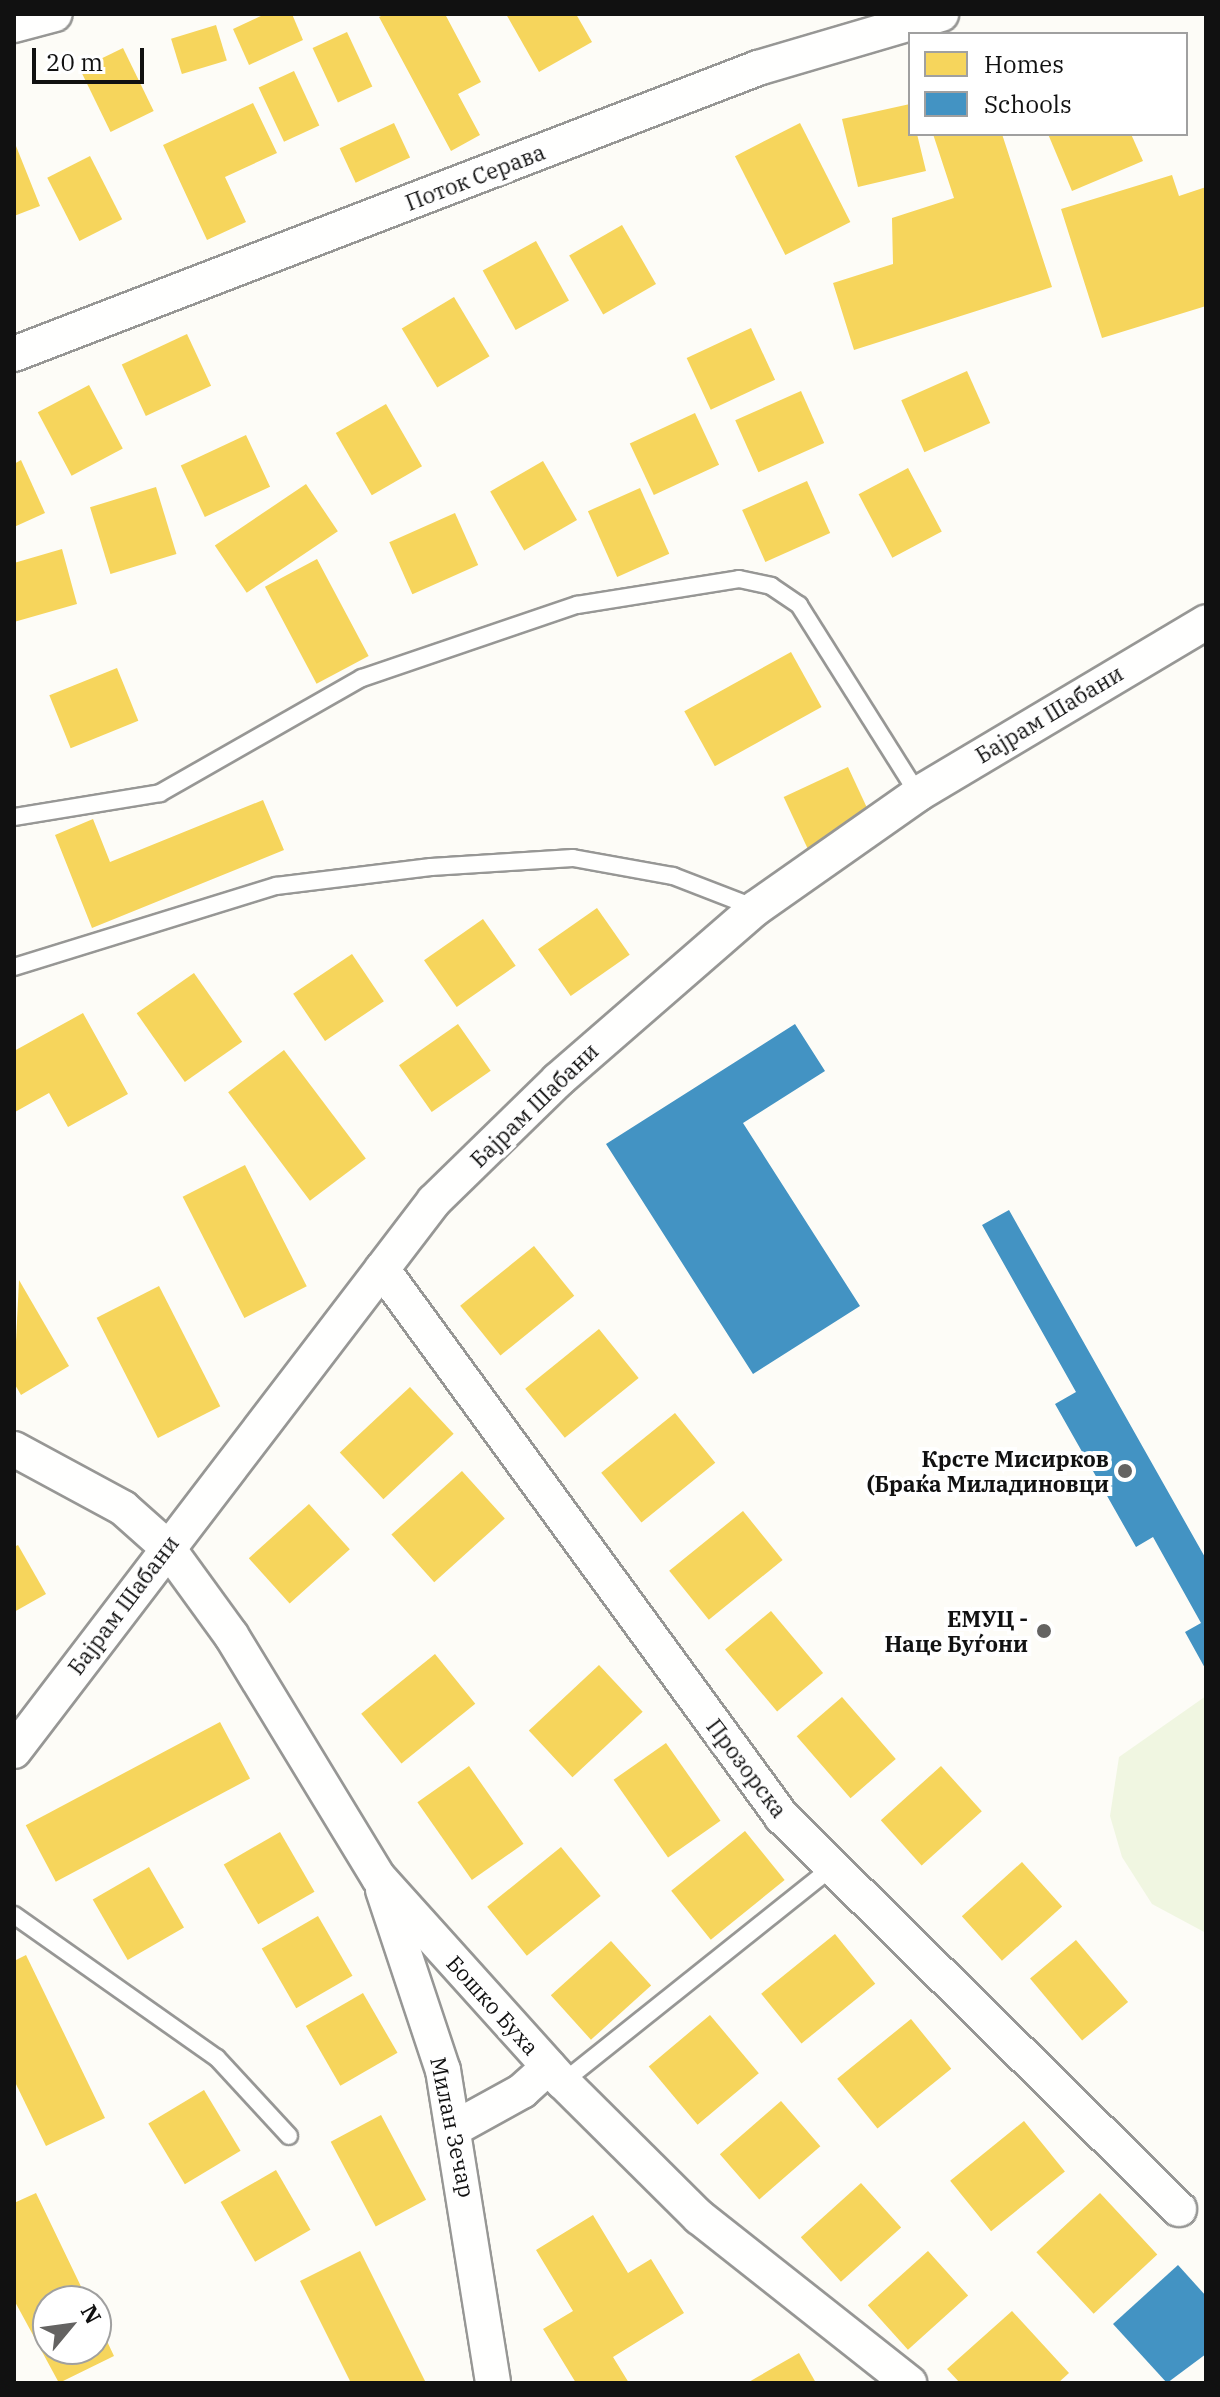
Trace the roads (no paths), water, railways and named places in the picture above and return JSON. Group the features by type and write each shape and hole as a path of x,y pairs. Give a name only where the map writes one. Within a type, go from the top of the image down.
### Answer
{"street":[{"path":"14,25 55,14"},
{"name":"Поток Серава","path":"14,354 758,68 941,14"},
{"name":"Бајрам Шабани","path":"14,1751 434,1201 558,1080 756,908 918,794 1206,622"},
{"name":"Прозорска","path":"382,1269 782,1817 1179,2209"},
{"name":"Бошко Буха","path":"14,1449 123,1508 167,1547 231,1635 379,1878 556,2074 699,2217 909,2383"},
{"name":"Милан Зечар","path":"379,1878 455,2128 493,2383"},
{"path":"455,2128 556,2074"}],"lane":[{"path":"14,817 160,793 362,678 577,605 739,579 771,586 799,605 918,794"},
{"path":"14,967 276,886 431,867 573,858 673,876 756,908"},
{"path":"556,2074 832,1867"},
{"path":"14,1915 217,2058 289,2136"}],"place":[{"name":"Крсте Мисирков (Браќа Миладиновци","path":"1125,1471"},
{"name":"ЕМУЦ - Наце Буѓони","path":"1044,1631"}]}
